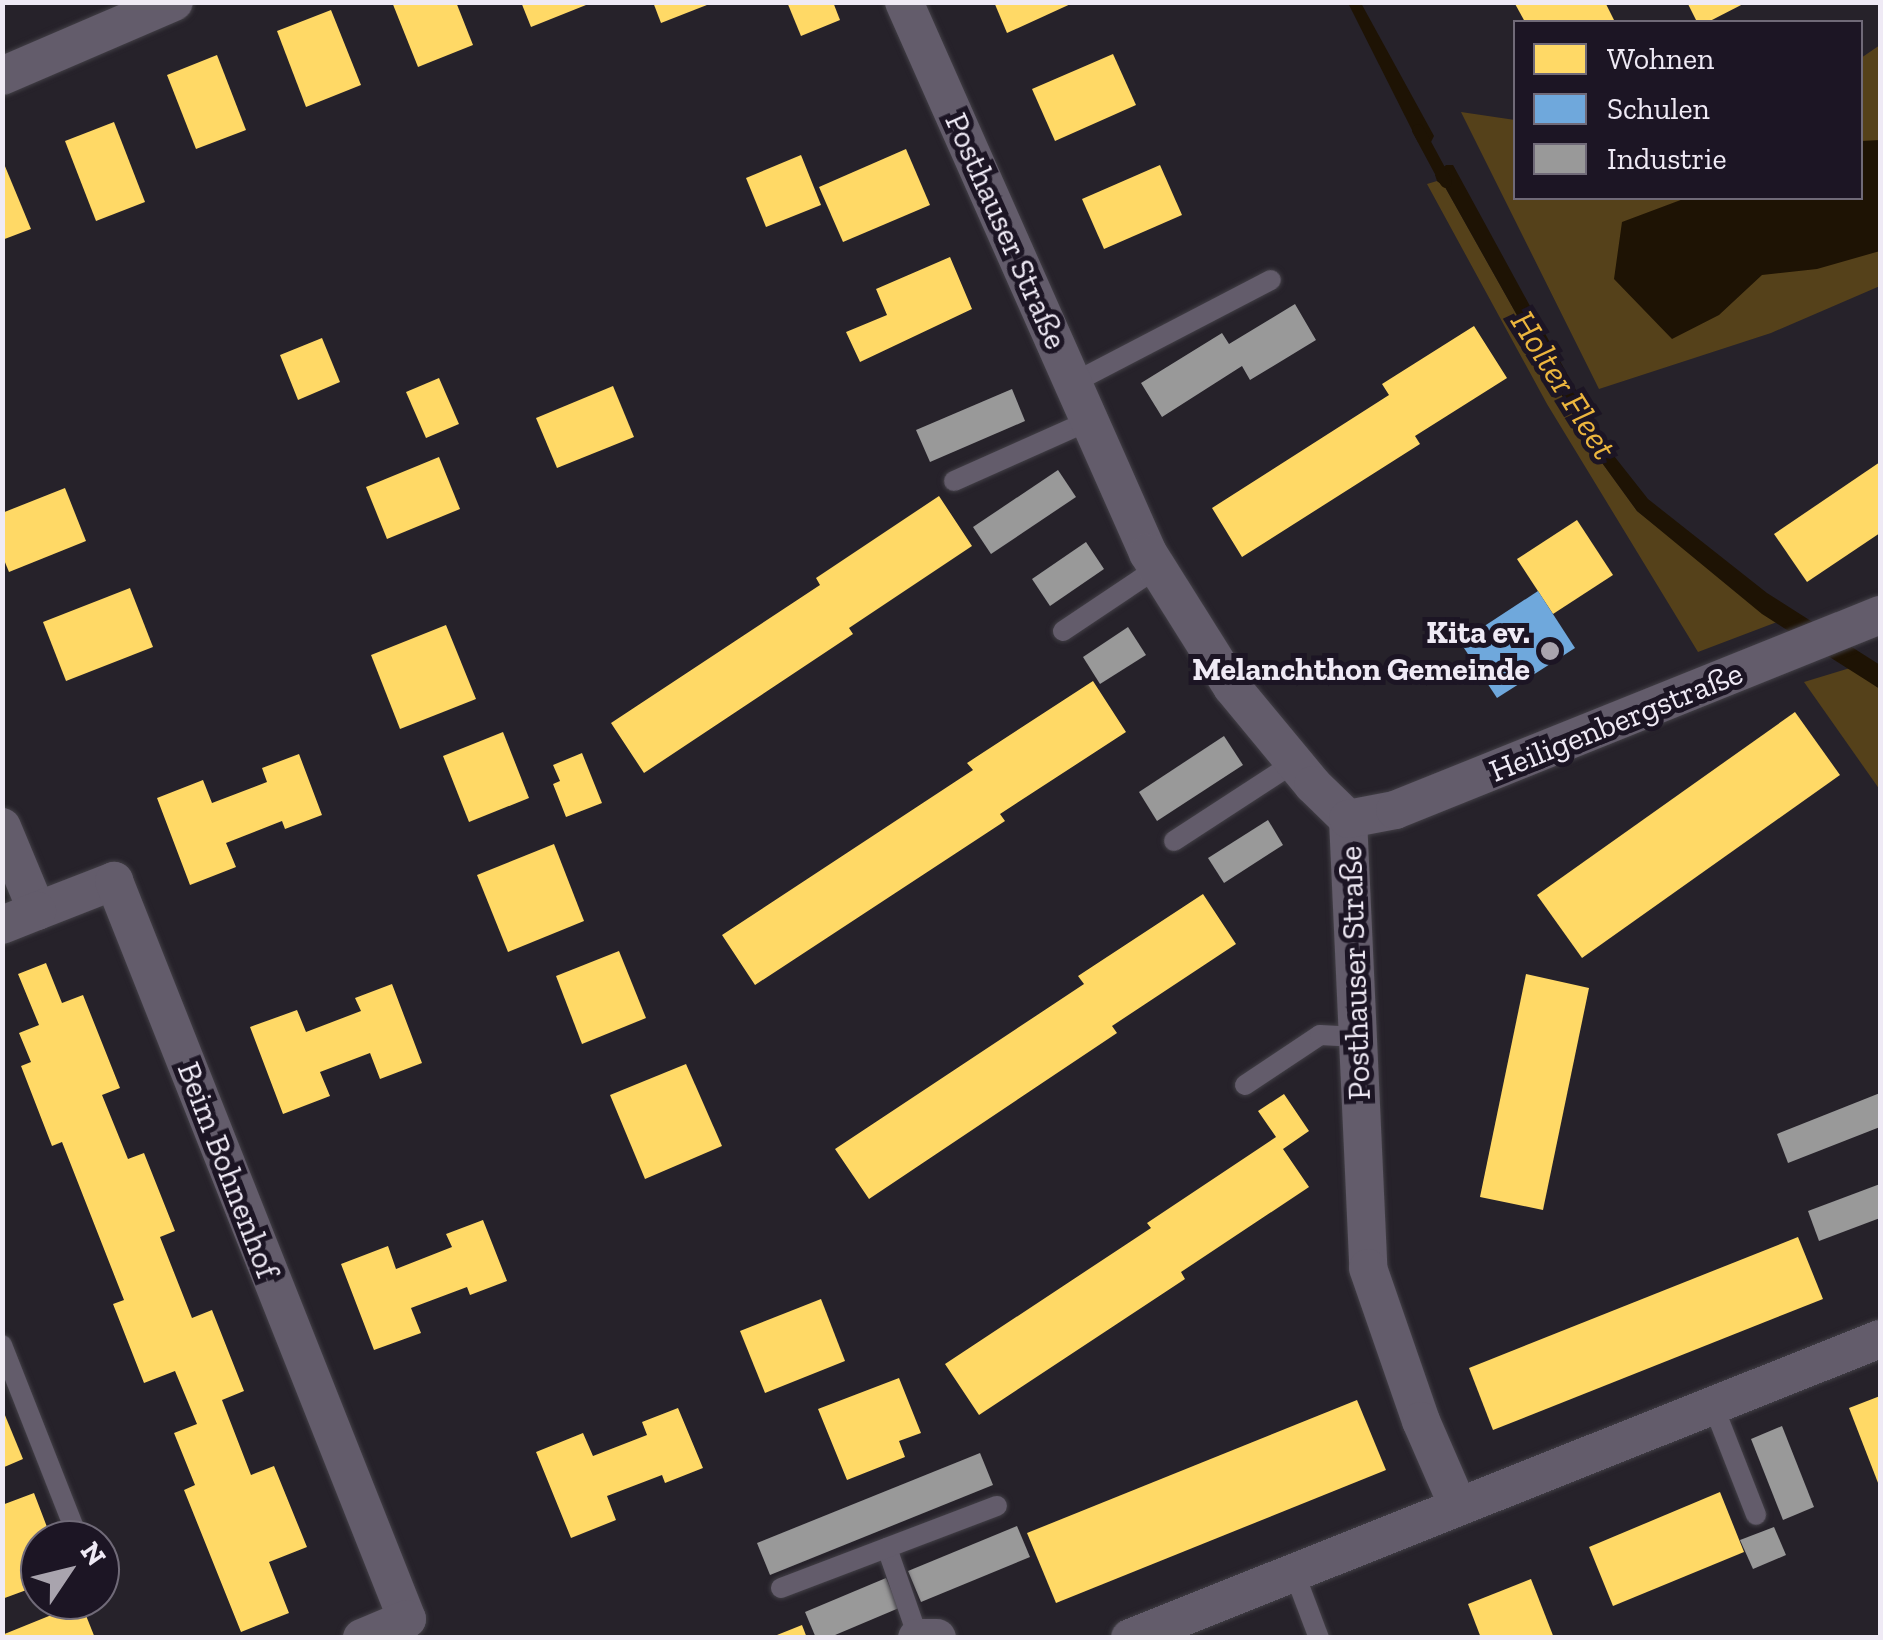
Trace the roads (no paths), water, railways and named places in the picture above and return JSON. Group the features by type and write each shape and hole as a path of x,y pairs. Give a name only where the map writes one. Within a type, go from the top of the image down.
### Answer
{"street":[{"path":"2,76 119,14 174,2"},
{"name":"Posthauser Straße","path":"904,2 1157,568 1232,686 1348,819 1368,1268 1421,1422 1458,1506"},
{"name":"Heiligenbergstraße","path":"1348,819 1395,810 1865,621"},
{"path":"2,827 38,911 2,925"},
{"name":"Beim Bohnenhof","path":"38,911 114,881 407,1619 362,1638"},
{"path":"1130,1638 1880,1338"},
{"path":"918,1637 936,1638"}],"lane":[{"path":"1073,384 1271,280"},
{"path":"954,481 1090,421"},
{"path":"1064,630 1157,568"},
{"path":"1174,840 1295,762"},
{"path":"1245,1085 1320,1035 1357,1037"},
{"path":"2,1345 70,1520"},
{"path":"1713,1405 1756,1515"},
{"path":"781,1588 997,1506"},
{"path":"888,1548 918,1637"},
{"path":"1294,1572 1319,1638"}],"water":[{"path":"1348,3 1361,3 1434,136 1431,142 1418,142"},
{"path":"1880,140 1880,251 1817,269 1762,275 1719,315 1672,339 1614,279 1622,222 1681,200 1863,200 1863,141"},
{"path":"1446,165 1453,165 1607,447 1648,499 1767,593 1880,665 1880,689 1762,614 1637,511 1592,449 1445,187 1437,181 1435,175"}],"waterway":[{"name":"Holter Fleet","path":"1418,130 1446,182"}],"place":[{"name":"Kita ev. Melanchthon Gemeinde","path":"1550,651"}]}
